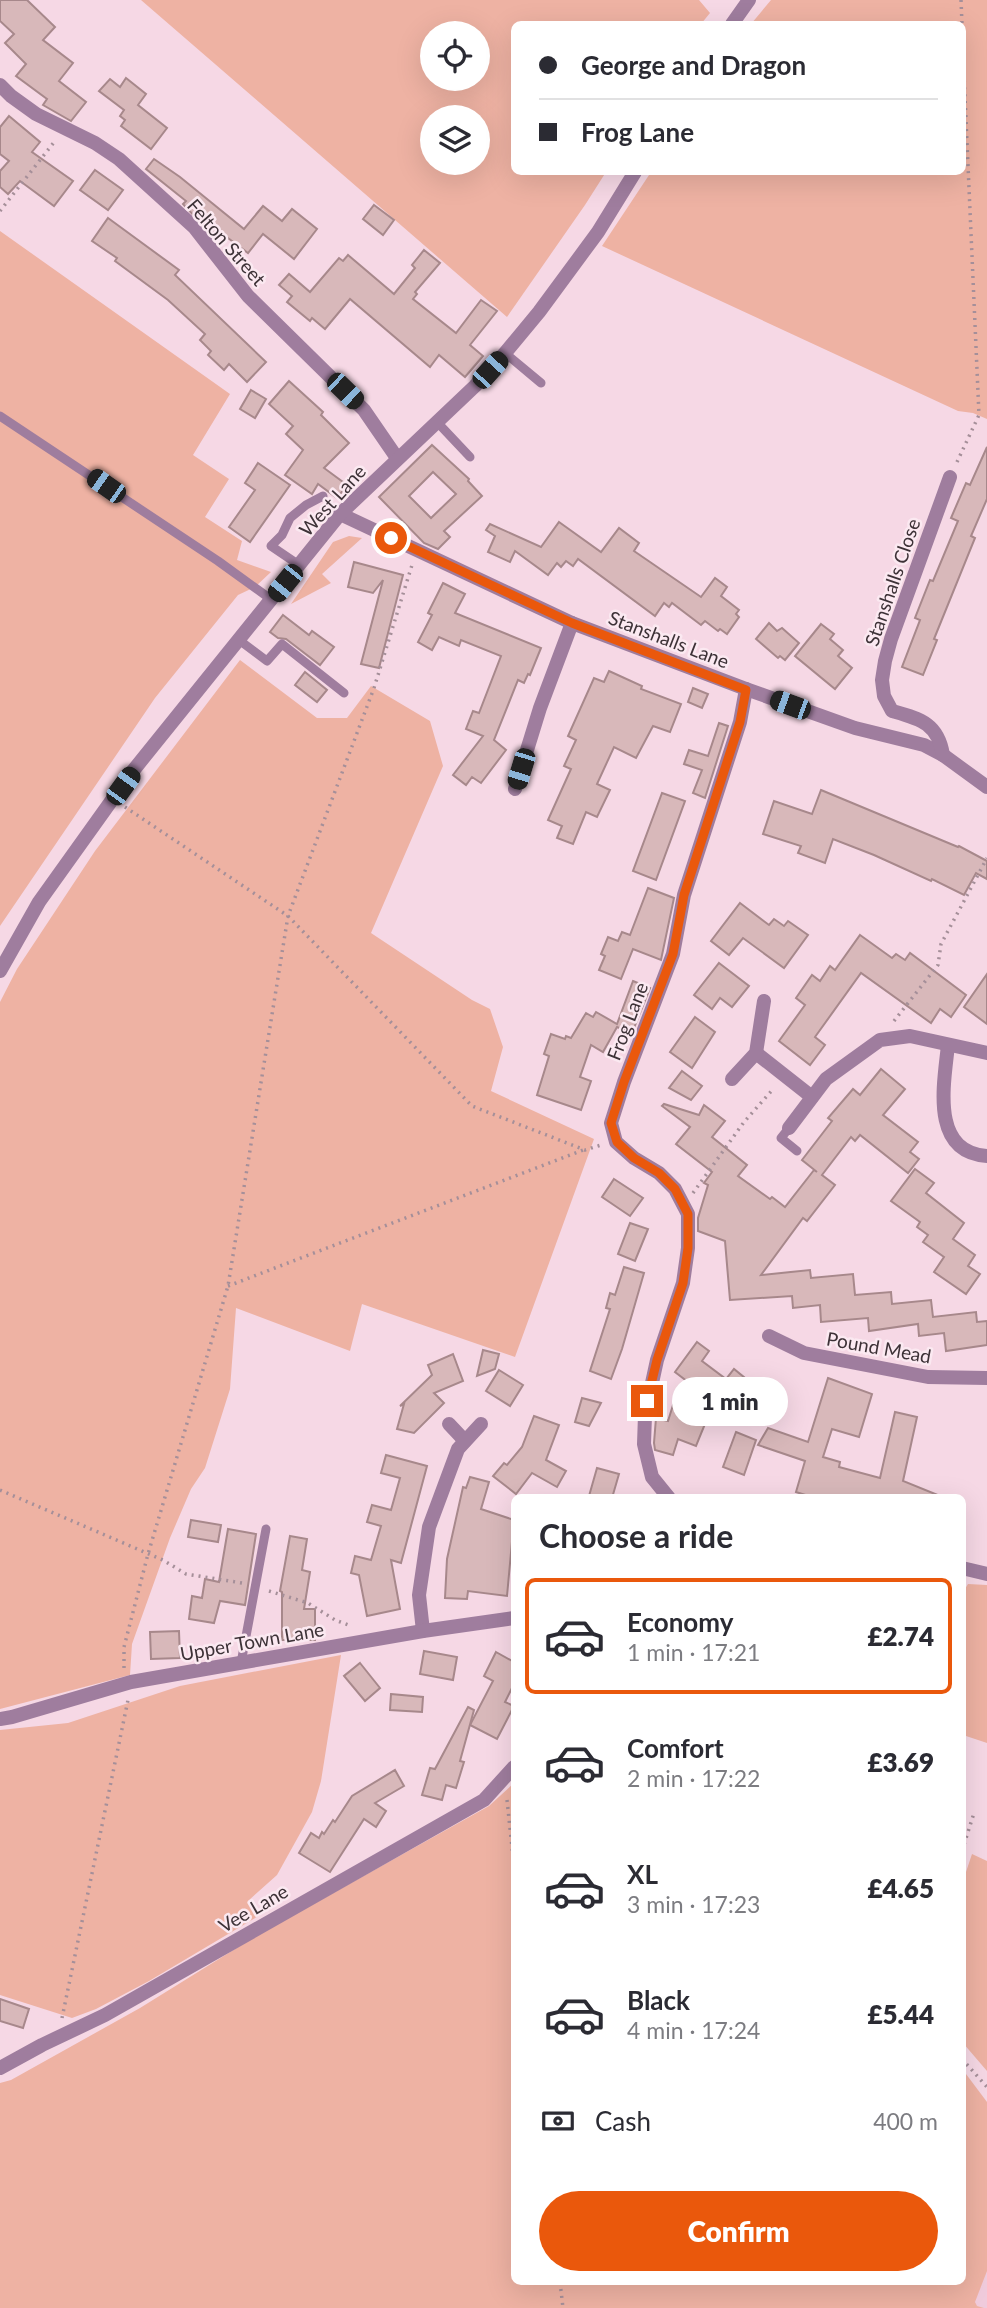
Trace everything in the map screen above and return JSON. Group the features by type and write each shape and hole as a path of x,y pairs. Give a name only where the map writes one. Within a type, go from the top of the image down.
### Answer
{"street":[{"path":"734,21 749,0"},
{"name":"Felton Street","path":"0,85 36,114 119,159 194,228 248,296 364,410 397,458"},
{"name":"West Lane","path":"0,971 38,902 113,800 239,640 341,514 475,386 505,353 598,232 633,175"},
{"name":"Stanshalls Close","path":"943,755 941,740 927,722 892,711 884,696 882,680 891,639 950,477"},
{"name":"Stanshalls Lane","path":"341,514 572,623 746,690 855,728 924,745 943,755 987,787"},
{"path":"515,789 540,708 572,623"},
{"name":"Frog Lane","path":"617,1142 611,1123 673,954 684,895 740,722 746,690"},
{"path":"732,1079 756,1053 764,1000"},
{"path":"789,1128 826,1079 880,1040 910,1036 987,1053"},
{"path":"948,1045 942,1105 947,1126 956,1142 975,1155 987,1156"},
{"path":"756,1053 812,1097"},
{"path":"617,1142 634,1158 659,1173 675,1189 688,1214 688,1248 683,1283 657,1360 647,1401 644,1434 652,1477 666,1494"},
{"name":"Pound Mead","path":"769,1336 804,1353 928,1377 987,1378"},
{"path":"423,1631 419,1595 429,1527 458,1449 481,1423"},
{"path":"449,1424 465,1441"},
{"path":"966,1569 987,1574"},
{"name":"Upper Town Lane","path":"0,1718 12,1717 126,1684 387,1637 511,1618"},
{"name":"Vee Lane","path":"0,2068 106,2015 484,1800 511,1770"}],"lane":[{"path":"505,353 541,383"},
{"path":"0,416 272,600"},
{"path":"437,422 470,457"},
{"path":"299,565 271,546 282,535 290,518 323,496"},
{"path":"239,640 267,661 282,644 344,693"},
{"path":"789,1128 781,1138 797,1151"},
{"path":"241,1662 265,1529"}],"path":[{"path":"961,0 962,21"},
{"path":"950,477 979,415 966,118"},
{"path":"0,211 65,128"},
{"path":"58,2037 128,1703 124,1678 124,1647 148,1554 228,1286 288,916 374,688 416,550"},
{"path":"113,800 288,916 472,1106 585,1149"},
{"path":"880,1040 938,965 941,944 987,858"},
{"path":"684,1206 744,1122 785,1076"},
{"path":"228,1286 585,1149 617,1142"},
{"path":"0,1490 148,1554 186,1574 255,1585 308,1603 335,1620 387,1637"},
{"path":"499,1784 506,1790 511,1838"},
{"path":"966,1838 974,1813"},
{"path":"966,2063 987,2087"},
{"path":"560,2285 563,2308"}],"shaded area":[{"path":"141,0 699,0 710,13 703,21 511,21 511,175 604,175 507,317"},
{"path":"771,0 987,0 987,419 958,411 602,246 649,175 966,175 966,21 754,21"},
{"path":"0,231 230,394 193,455 229,479 205,517 242,541 237,560 271,572 255,587 238,595 155,698 0,926"},
{"path":"349,536 362,538 322,574 331,583 291,604 333,542"},
{"path":"240,660 317,718 347,718 371,686 430,721 443,766 371,933 472,1000 490,1009 503,1047 491,1091 594,1139 515,1357 362,1304 350,1351 236,1308 230,1389 205,1468 191,1489 170,1538 132,1644 130,1675 0,1709 0,1002 17,969 95,851"},
{"path":"968,1584 987,1585 987,1743 966,1736"},
{"path":"341,1655 321,1781 312,1812 277,1875 248,1901 260,1915 149,1981 96,2009 72,2018 0,1995 0,1730 68,1723 180,1686"},
{"path":"511,1786 511,2285 966,2285 966,2074 987,2102 987,2271 975,2302 977,2306 984,2308 0,2308 0,2083 11,2080 140,2008 256,1936 489,1806"},
{"path":"972,1854 987,1861 987,2071 966,2046 966,1872"},
{"path":"987,2248 987,2308 960,2308"}],"building":[{"path":"0,0 27,0 55,27 43,40 73,63 59,81 86,102 71,121 43,105 47,99 16,76 26,64 5,43 14,34 0,21"},
{"path":"126,78 146,94 138,105 167,128 151,149 121,126 125,120 120,116 124,110 99,91 110,79 120,87"},
{"path":"9,116 40,142 32,152 73,181 54,206 20,181 8,194 0,187 0,171 9,161 0,154 0,127"},
{"path":"154,159 244,229 263,206 282,221 292,209 317,229 294,259 263,234 248,253 224,235 219,240 212,235 183,204 186,201 146,169"},
{"path":"95,170 123,190 108,210 80,190"},
{"path":"374,205 394,220 383,235 363,219"},
{"path":"108,218 179,270 175,275 266,362 247,382 229,364 224,370 208,355 211,351 200,340 205,334 168,300 92,241"},
{"path":"424,250 440,263 415,292 417,294 413,299 456,333 481,300 497,311 470,345 483,356 465,377 439,355 430,367 350,299 325,329 312,318 310,321 287,302 292,296 279,285 289,274 310,292 339,258 343,261 348,255 394,294 415,268 412,265"},
{"path":"289,381 323,412 321,415 349,443 324,468 347,485 337,498 318,484 312,494 285,475 303,450 286,434 293,426 269,404"},
{"path":"251,390 266,399 255,418 240,409"},
{"path":"432,445 469,479 482,496 444,531 450,537 438,549 424,543 379,497","holes":["433,472 456,494 431,518 409,496"]},
{"path":"987,447 987,499 971,536 975,538 934,639 937,640 923,675 902,667 920,620 915,618 958,521 951,518 966,483 970,485"},
{"path":"258,463 290,485 250,542 229,527 255,490 245,483"},
{"path":"559,522 601,552 619,528 639,543 634,551 701,597 715,578 727,587 721,596 739,610 736,614 739,617 727,634 705,621 701,625 672,603 669,607 664,603 655,616 578,559 573,566 566,561 561,567 557,563 548,575 515,551 510,562 488,552 495,536 486,530 490,524 541,547"},
{"path":"354,562 403,575 379,668 361,664 383,580 373,593 348,587"},
{"path":"443,583 465,594 455,613 541,648 530,675 528,674 524,683 518,680 494,740 506,750 481,783 472,777 466,785 453,775 483,736 466,729 473,711 479,713 501,656 461,640 459,646 439,637 432,650 418,642 432,615 428,613"},
{"path":"283,615 309,635 312,631 334,647 320,665 286,639 278,638 270,632"},
{"path":"769,623 777,631 782,628 799,643 785,660 780,656 778,658 756,639"},
{"path":"821,624 834,634 830,639 843,650 838,656 852,668 835,689 795,656"},
{"path":"609,671 642,686 641,689 681,704 670,732 653,726 636,758 614,747 597,784 610,790 597,817 586,812 573,844 557,838 562,826 548,820 571,769 564,766 576,740 568,736 594,678 604,682"},
{"path":"305,672 327,690 317,702 295,685"},
{"path":"693,688 708,694 702,708 688,702"},
{"path":"719,723 728,726 705,798 693,793 702,770 684,764 689,750 708,756"},
{"path":"821,790 959,846 987,861 987,879 976,873 964,895 932,879 931,881 833,839 825,863 798,853 801,846 763,834 774,801 812,814"},
{"path":"662,793 685,801 656,880 633,871"},
{"path":"648,888 674,898 661,960 633,949 621,979 599,970 605,956 601,954 608,937 618,941 622,932 630,935"},
{"path":"740,903 769,925 774,919 784,926 788,921 808,935 784,968 743,938 729,955 711,941"},
{"path":"860,935 892,958 896,954 905,960 910,953 966,995 951,1017 940,1009 931,1023 861,973 815,1037 825,1045 810,1065 779,1041 805,1005 796,998 812,975 820,981 830,966 835,970"},
{"path":"719,963 749,986 732,1007 720,998 712,1009 694,995"},
{"path":"987,974 987,1024 964,1007"},
{"path":"633,981 650,988 632,1033 617,1027 603,1052 591,1045 580,1077 591,1081 581,1110 537,1095 549,1056 544,1054 551,1034 565,1039 566,1036 571,1038 586,1013 593,1017 596,1012 617,1024"},
{"path":"695,1017 715,1032 692,1068 670,1052"},
{"path":"881,1069 905,1089 883,1115 918,1142 910,1152 919,1159 908,1173 860,1135 855,1141 851,1137 822,1175 835,1185 807,1221 803,1218 761,1275 810,1270 811,1278 853,1274 855,1295 891,1292 892,1304 931,1300 933,1317 976,1312 977,1322 987,1321 987,1345 946,1351 944,1333 919,1336 918,1324 869,1331 868,1318 821,1322 820,1305 793,1308 792,1296 730,1300 725,1241 698,1231 698,1218 708,1185 704,1183 712,1172 676,1144 690,1127 662,1106 664,1104 699,1115 704,1105 725,1121 712,1137 747,1165 738,1176 785,1207 814,1170 817,1172 802,1160 832,1121 828,1118 853,1089 860,1095"},
{"path":"682,1071 702,1086 691,1100 669,1088"},
{"path":"915,1169 934,1183 926,1193 964,1223 953,1239 975,1255 968,1266 980,1274 966,1294 934,1272 944,1257 923,1242 928,1235 917,1227 920,1222 891,1201"},
{"path":"614,1179 643,1198 630,1216 602,1197"},
{"path":"630,1223 648,1229 635,1261 618,1254"},
{"path":"624,1267 644,1273 611,1379 590,1371 610,1309 606,1308 610,1293 615,1295"},
{"path":"697,1342 709,1351 702,1361 726,1379 734,1369 745,1378 722,1408 675,1372"},
{"path":"483,1350 499,1354 495,1369 477,1376"},
{"path":"453,1354 463,1381 434,1393 444,1403 414,1433 397,1429 404,1404 400,1406 432,1375 428,1365"},
{"path":"499,1370 523,1385 510,1406 486,1391"},
{"path":"828,1378 872,1394 859,1437 832,1429 823,1457 840,1462 839,1467 880,1478 895,1412 917,1417 903,1481 935,1494 796,1492 805,1461 758,1445 768,1428 808,1442"},
{"path":"582,1398 601,1403 589,1426 575,1422"},
{"path":"673,1405 707,1419 696,1446 678,1439 673,1455 655,1450 654,1443 656,1418 668,1421"},
{"path":"534,1416 559,1425 546,1460 566,1471 557,1487 532,1473 516,1494 493,1476 504,1463 507,1465 522,1447"},
{"path":"736,1432 756,1440 744,1475 723,1467"},
{"path":"386,1455 427,1466 401,1563 391,1560 400,1609 367,1616 359,1575 351,1573 355,1556 371,1560 381,1526 367,1522 372,1505 391,1510 400,1478 381,1473"},
{"path":"597,1468 619,1474 613,1494 590,1494"},
{"path":"470,1477 489,1482 481,1509 511,1519 507,1596 468,1591 467,1599 445,1598 447,1559 463,1487 466,1488"},
{"path":"191,1520 221,1525 218,1542 188,1537"},
{"path":"228,1529 256,1534 245,1605 220,1601 214,1623 189,1619 192,1596 202,1598 205,1579 219,1582"},
{"path":"290,1536 307,1539 302,1570 310,1572 304,1609 315,1609 315,1640 282,1640 280,1591"},
{"path":"179,1631 180,1658 151,1659 150,1632"},
{"path":"424,1651 457,1657 453,1680 420,1674"},
{"path":"496,1652 511,1660 511,1690 505,1702 511,1705 511,1712 497,1739 470,1725 493,1681 484,1676"},
{"path":"360,1663 380,1688 365,1701 344,1676"},
{"path":"391,1694 423,1697 422,1712 390,1710"},
{"path":"468,1707 474,1710 460,1761 464,1762 456,1788 446,1785 442,1800 422,1795 430,1768 435,1769"},
{"path":"395,1770 404,1786 375,1803 386,1811 376,1827 364,1819 330,1872 299,1853 311,1833 319,1838 322,1832 324,1834 352,1796"},
{"path":"0,1999 29,2009 23,2028 0,2021"}],"route":[{"path":"391,538 572,623 746,690 740,722 684,895 673,954 611,1123 617,1142 634,1158 659,1173 675,1189 688,1214 688,1248 683,1283 657,1360 647,1401"}]}
